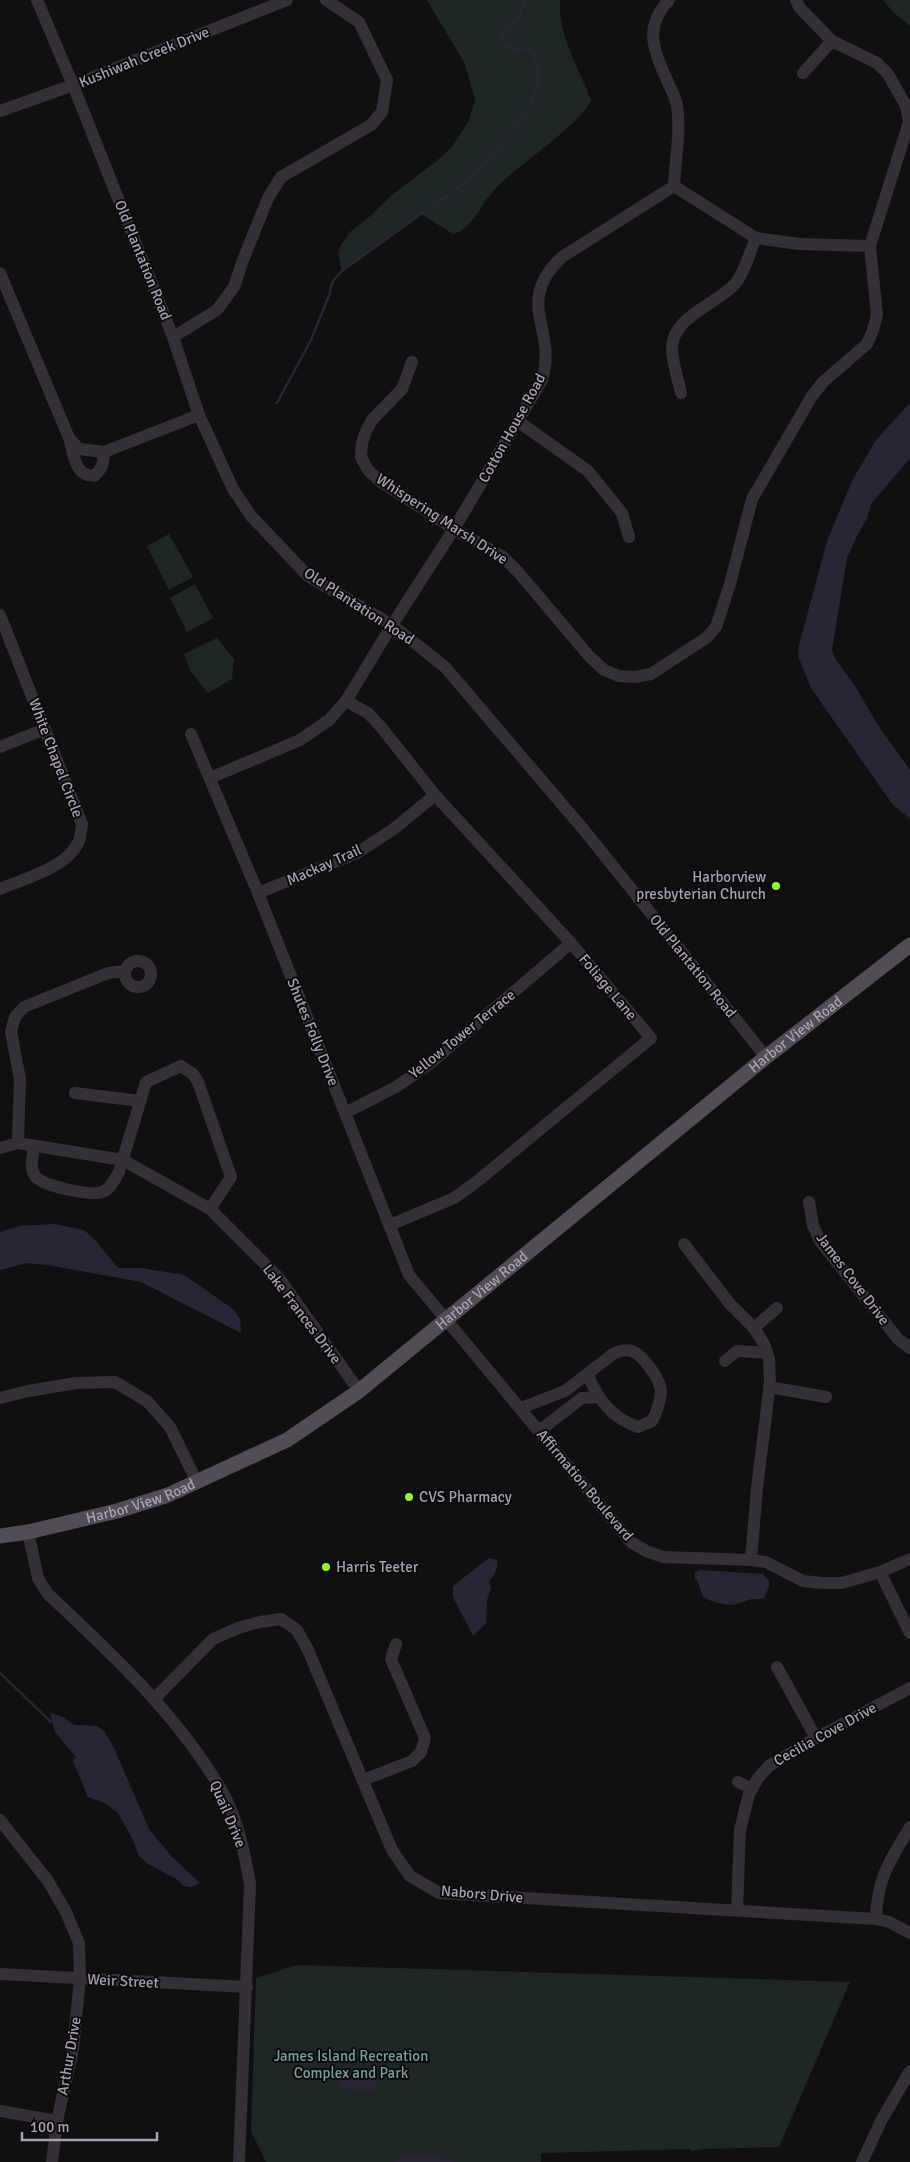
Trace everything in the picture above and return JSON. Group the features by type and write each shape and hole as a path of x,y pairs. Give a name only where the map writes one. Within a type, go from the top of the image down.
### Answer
{"main road":[{"name":"Harbor View Road","path":"0,1536 28,1532 146,1503 197,1482 287,1440 359,1391 448,1320 766,1057 910,945"}],"street":[{"name":"Old Plantation Road","path":"37,0 73,85 173,337 199,415 233,489 251,516 308,576 392,625 445,667 584,830 766,1057"},
{"name":"Kushiwah Creek Drive","path":"0,111 73,85 287,0"},
{"path":"173,337 217,310 234,287 268,198 281,176 371,125 382,112 388,80 358,22 326,0"},
{"path":"669,0 655,20 653,36 654,49 677,103 680,127 674,160 674,186 756,238 799,244 870,246"},
{"name":"Whispering Marsh Drive","path":"412,362 402,389 372,420 366,431 362,443 362,458 368,470 381,482 503,556 589,656 604,670 619,676 635,677 650,674 706,638 716,627 719,618 730,584 752,499 812,396 823,382 867,344 873,330 877,315 870,246 909,122 906,106 888,74 877,62 832,41 799,7 796,0"},
{"path":"803,73 832,41"},
{"name":"Cotton House Road","path":"210,778 300,740 329,720 346,701 454,528 542,380 546,367 547,353 537,305 542,280 562,258 674,186"},
{"path":"681,393 672,351 674,337 686,320 711,304 736,283 756,238"},
{"path":"0,272 69,438 77,466 88,476 94,476 104,463 104,452"},
{"path":"69,438 78,449 104,452 199,415"},
{"path":"518,422 588,471 622,512 629,537"},
{"name":"White Chapel Circle","path":"0,615 82,824 79,842 68,857 48,869 0,888"},
{"name":"Foliage Lane","path":"346,701 368,713 435,795 570,943 651,1038 475,1183 454,1198 390,1225"},
{"path":"0,746 45,729"},
{"name":"Shutes Folly Drive","path":"191,734 258,893 409,1275 448,1320"},
{"name":"Mackay Trail","path":"258,893 357,854 395,828 435,795"},
{"name":"Yellow Tower Terrace","path":"345,1113 396,1087 433,1061 570,943"},
{"path":"18,1143 20,1079 11,1032 15,1017 24,1007 108,973 125,971"},
{"path":"34,1146 31,1166 36,1177 48,1184 87,1193 102,1192 113,1183 123,1160 146,1082 182,1066 193,1074 198,1082 232,1177 210,1209"},
{"path":"75,1093 140,1101"},
{"name":"Lake Frances Drive","path":"0,1148 18,1143 123,1160 210,1209 279,1278 359,1391"},
{"name":"James Cove Drive","path":"809,1202 813,1225 820,1241 898,1339 910,1348"},
{"path":"684,1244 730,1304 754,1328 764,1344 769,1358 769,1387 751,1560"},
{"path":"754,1328 777,1308"},
{"name":"Affirmation Boulevard","path":"448,1320 631,1542 646,1551 663,1557 766,1562 803,1581 821,1583 842,1583 880,1572 910,1559"},
{"path":"521,1408 565,1391 613,1354 622,1350 632,1351 650,1368 661,1389 658,1410 652,1422 638,1427 614,1416 599,1397 588,1375"},
{"path":"724,1361 737,1351 767,1353"},
{"path":"0,1398 76,1383 115,1382 147,1401 170,1427 197,1482"},
{"path":"769,1387 826,1397"},
{"path":"539,1431 582,1398 599,1397"},
{"name":"Quail Drive","path":"28,1532 38,1578 47,1593 155,1698 179,1728 220,1787 242,1841 250,1884 239,2162"},
{"path":"880,1572 910,1633"},
{"name":"Nabors Drive","path":"155,1698 213,1639 238,1628 281,1619 297,1630 308,1650 392,1850 410,1876 439,1892 876,1919 888,1922 910,1933"},
{"path":"362,1780 412,1761 421,1752 425,1738 391,1659 396,1644"},
{"path":"777,1667 816,1738"},
{"name":"Cecilia Cove Drive","path":"737,1910 740,1830 744,1811 752,1789 769,1766 816,1738 910,1688"},
{"path":"738,1782 752,1789"},
{"name":"Arthur Drive","path":"0,1820 48,1881 66,1912 79,1943 80,1979 73,2049 57,2121 52,2162"},
{"path":"876,1919 876,1896 880,1880 910,1827"},
{"name":"Weir Street","path":"0,1974 247,1987"},
{"path":"862,2162 880,2121 910,2071"},
{"path":"0,2111 57,2121"}],"green space":[{"path":"427,0 560,0 562,26 570,52 591,100 567,129 496,187 465,228 453,234 421,214 342,271 338,253 350,232 392,195 452,147 468,122 475,100 465,64"},
{"path":"883,0 910,0 910,26 893,12"},
{"path":"169,534 193,577 169,590 147,546"},
{"path":"195,584 213,618 187,632 170,598"},
{"path":"217,638 234,659 232,679 208,693 191,672 184,654"},
{"name":"James Island Recreation Complex and Park","path":"297,1965 850,1982 779,2147 691,2151 691,2149 541,2153 541,2162 266,2162 251,2131 256,1978"}],"shaded area":[{"path":"910,403 910,458 871,504 867,518 847,558 832,650 836,660 855,686 877,724 910,770 910,819 893,805 811,688 798,656 799,645 827,541 853,479 876,440"},
{"path":"54,1224 84,1230 96,1241 118,1268 141,1268 184,1275 233,1309 240,1319 241,1333 141,1282 27,1263 0,1270 0,1232 20,1226"},
{"path":"489,1558 497,1560 497,1567 496,1572 489,1581 491,1588 487,1600 486,1623 473,1636 453,1597 453,1586"},
{"path":"700,1570 763,1574 769,1581 769,1587 764,1598 750,1599 731,1605 720,1604 703,1597 695,1579 695,1572"},
{"path":"50,1713 61,1716 74,1725 97,1726 104,1731 114,1748 149,1829 171,1856 200,1883 191,1887 184,1886 178,1880 148,1864 139,1856 132,1838 118,1813 105,1803 88,1797 73,1761 76,1757 55,1732"},
{"path":"341,2068 377,2069 376,2090 340,2089"},
{"path":"407,2155 438,2157 457,2162 395,2162"}],"waterway":[{"path":"277,403 311,340 335,278 465,182 496,150 523,116 537,89 538,70 533,51 524,48 517,50 505,45 502,34 519,16 524,0"},
{"path":"0,1673 51,1722"}],"place":[{"name":"Harborview presbyterian Church","path":"776,886"},
{"name":"CVS Pharmacy","path":"409,1497"},
{"name":"Harris Teeter","path":"326,1567"}]}
